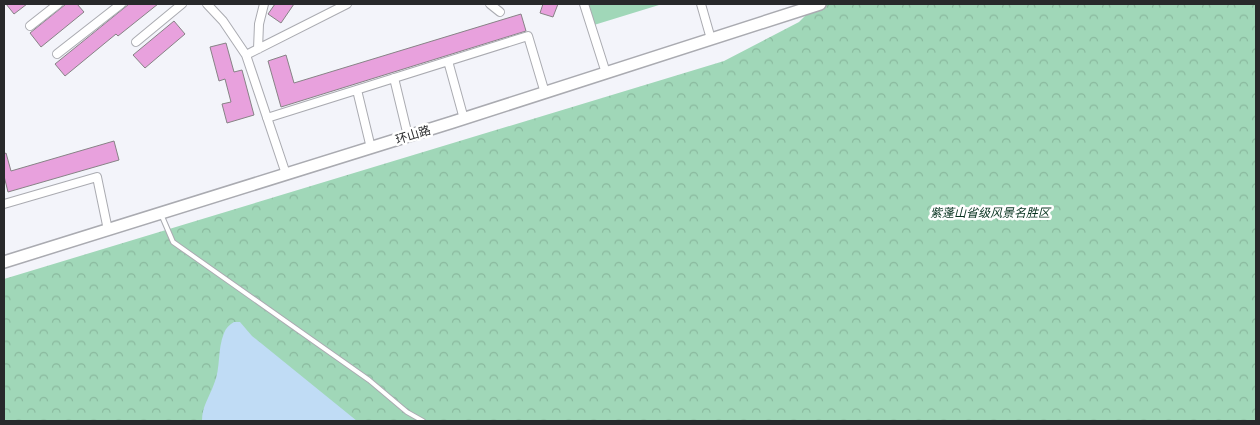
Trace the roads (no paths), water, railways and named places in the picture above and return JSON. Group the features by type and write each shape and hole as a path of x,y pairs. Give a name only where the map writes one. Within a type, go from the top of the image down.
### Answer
{"main road":[{"name":"环山路","path":"4,262 464,119 820,4"}],"street":[{"path":"30,26 58,4"},
{"path":"57,54 122,4"},
{"path":"136,42 182,4"},
{"path":"209,4 246,55 286,174"},
{"path":"258,49 259,24 264,4"},
{"path":"246,55 347,4"},
{"path":"490,4 500,12"},
{"path":"584,4 606,73"},
{"path":"701,4 711,39"},
{"path":"267,118 528,36 545,92"},
{"path":"448,61 464,119"},
{"path":"394,78 408,136"},
{"path":"357,90 371,148"},
{"path":"4,204 97,177 108,230"}],"lane":[{"path":"161,213 173,242 369,380 407,412 422,421"}],"water":[{"path":"234,322 240,322 252,336 357,421 202,421 204,406 218,372 222,339 229,325"}],"park label":[{"name":"紫蓬山省级风景名胜区","path":"990,213"}]}
